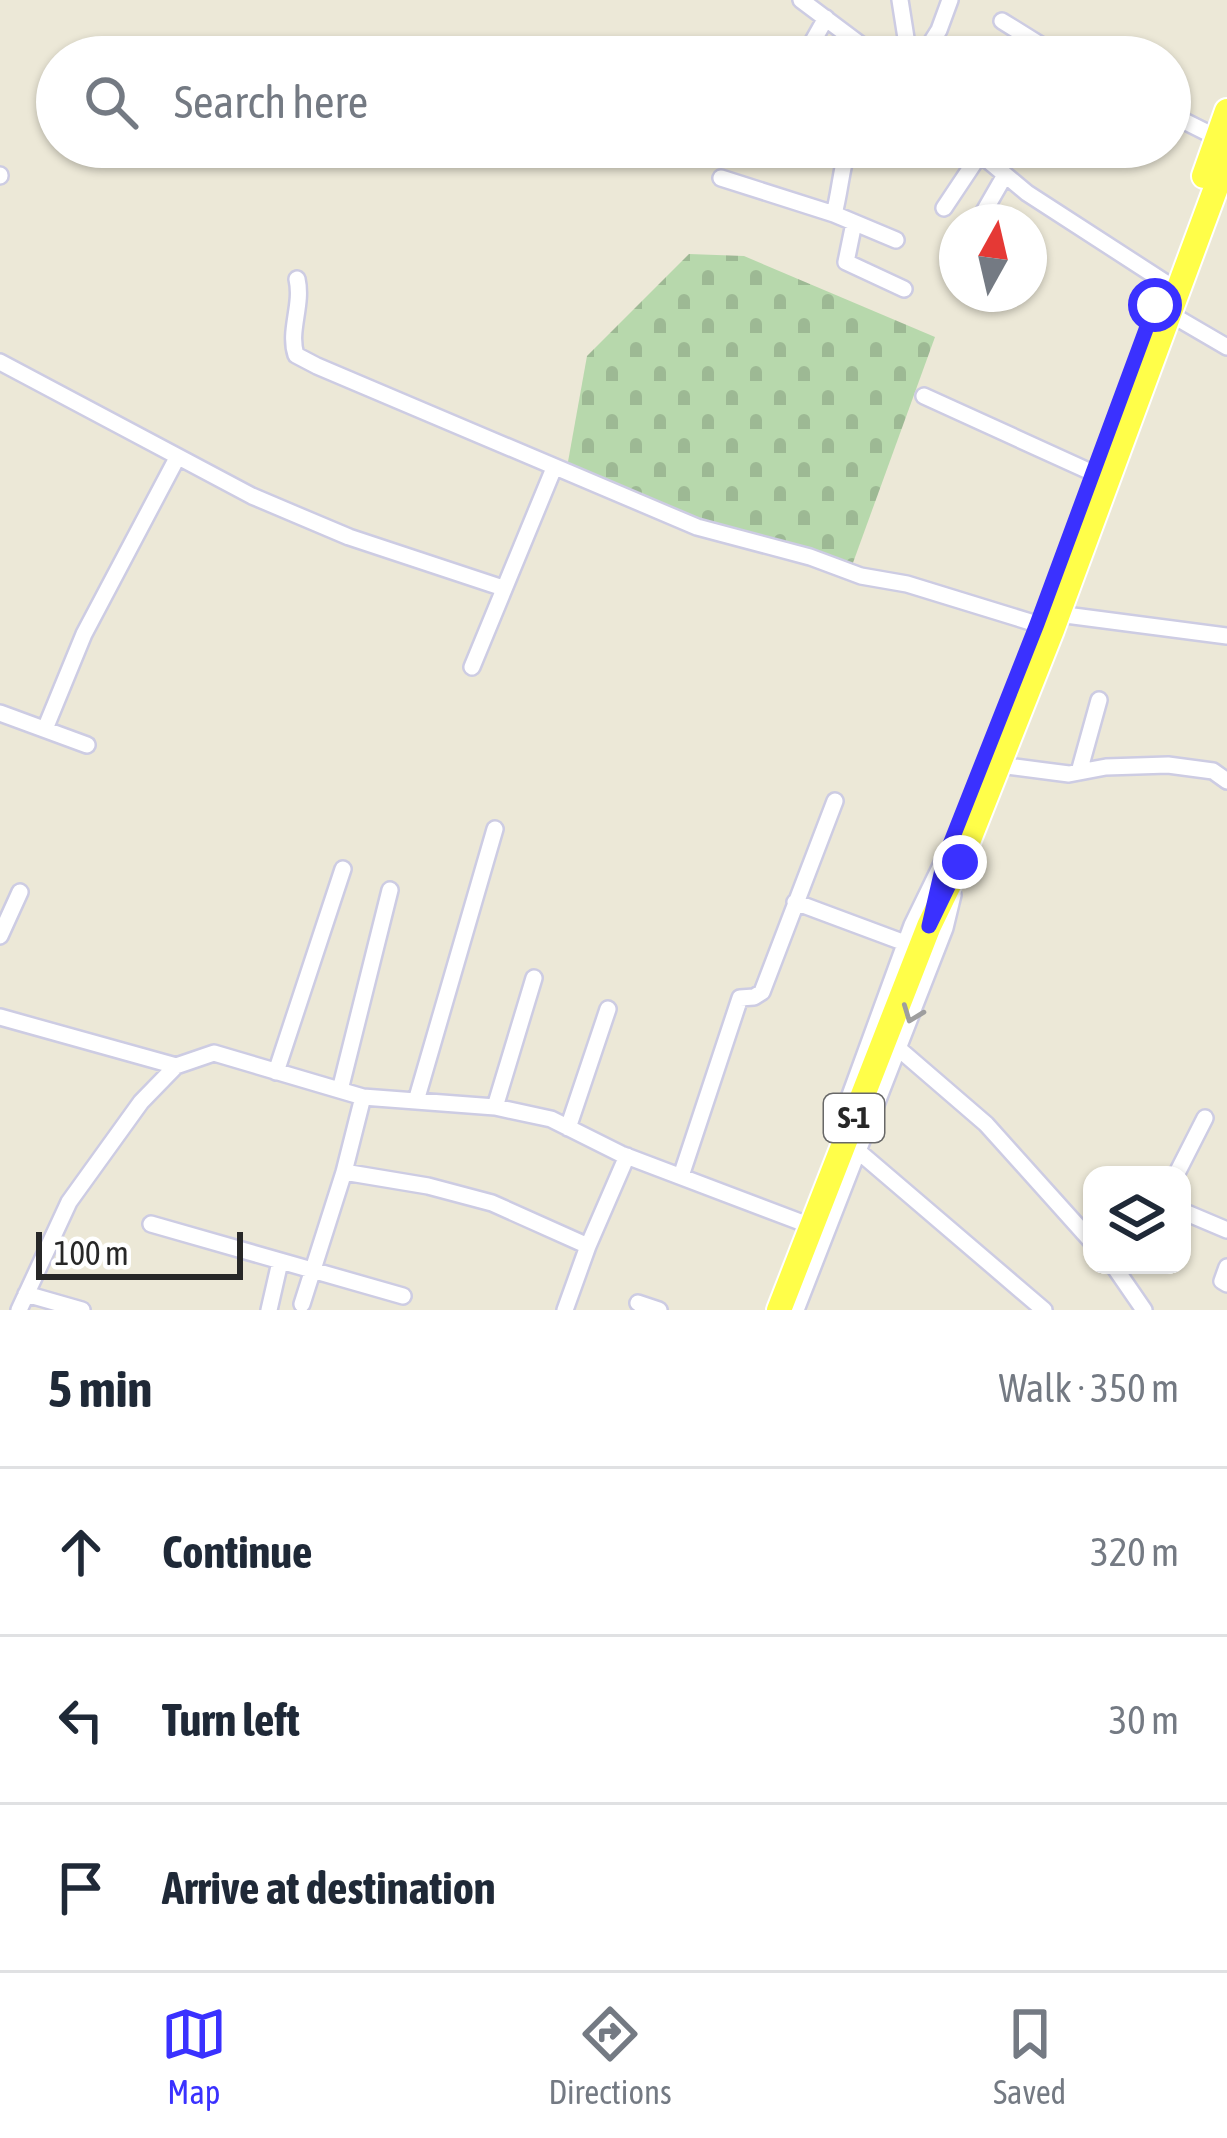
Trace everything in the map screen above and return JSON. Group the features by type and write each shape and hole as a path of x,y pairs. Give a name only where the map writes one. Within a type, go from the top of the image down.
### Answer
{"main road":[{"name":"S-1","path":"778,1310 1048,619 1093,473 1163,300 1180,289 1224,146 1227,112"},
{"name":"S-1","path":"953,860 999,764 1163,300"}],"street":[{"path":"801,0 850,36"},
{"path":"900,0 906,36"},
{"path":"935,36 950,0"},
{"path":"816,36 826,18"},
{"path":"1002,21 1026,36"},
{"path":"1191,126 1224,146"},
{"path":"834,214 842,168"},
{"path":"946,204 966,168"},
{"path":"997,168 1227,347"},
{"path":"988,204 1005,175"},
{"path":"721,178 834,214 896,240"},
{"path":"854,223 846,262 904,289"},
{"path":"297,279 301,295 292,344 296,355 697,527 811,557 861,576 1048,619 1227,636"},
{"path":"0,362 252,496 349,537 503,588"},
{"path":"924,396 1093,473"},
{"path":"45,728 83,634 177,458"},
{"path":"472,667 554,468"},
{"path":"1078,772 1099,700"},
{"path":"0,712 86,745"},
{"path":"999,764 1069,774 1106,767 1168,765 1213,771 1227,781"},
{"path":"681,1176 740,998 762,992 836,801"},
{"path":"416,1101 495,829"},
{"path":"769,1310 905,944 953,860"},
{"path":"796,1310 945,928 953,860"},
{"path":"276,1072 343,869"},
{"path":"340,1090 391,890"},
{"path":"0,936 20,892"},
{"path":"795,902 905,944"},
{"path":"495,1107 534,978"},
{"path":"568,1128 608,1009"},
{"path":"0,1017 176,1066"},
{"path":"899,1049 986,1124 1083,1232"},
{"path":"19,1310 70,1202 141,1102 176,1066 214,1054 364,1097 495,1107 550,1119 627,1156 803,1222"},
{"path":"302,1304 364,1097"},
{"path":"1181,1166 1205,1118"},
{"path":"858,1151 1044,1310"},
{"path":"566,1310 627,1156"},
{"path":"344,1172 492,1203 588,1246"},
{"path":"1191,1215 1227,1231"},
{"path":"151,1224 403,1296"},
{"path":"268,1310 280,1262"},
{"path":"1227,1267 1222,1281 1227,1284"},
{"path":"1123,1274 1144,1310"},
{"path":"26,1294 82,1310"},
{"path":"638,1303 659,1310"}],"green space":[{"path":"689,254 744,256 935,337 850,571 566,473 587,356"}],"route":[{"path":"960,862 929,926 945,857 1155,305"}]}
